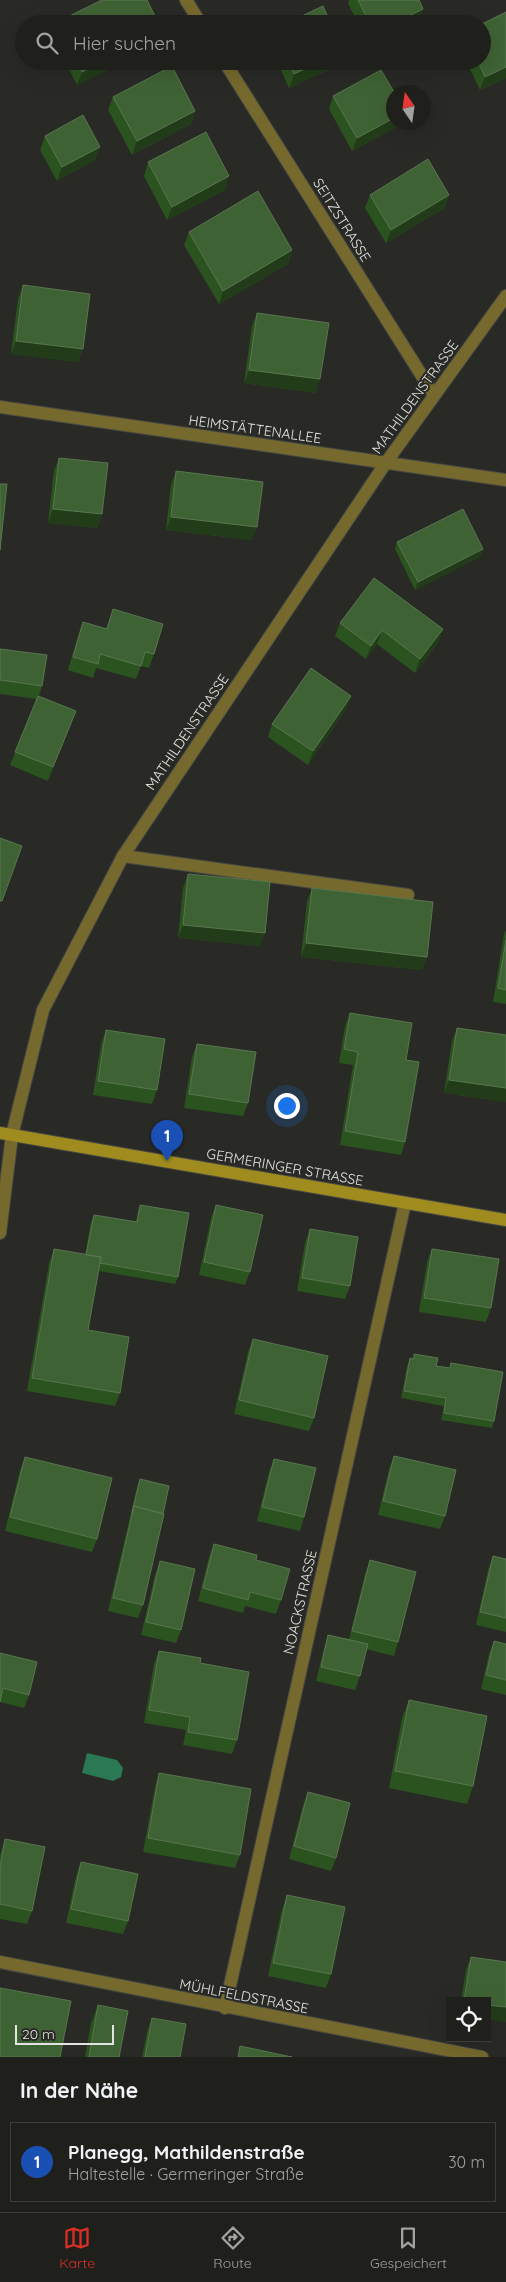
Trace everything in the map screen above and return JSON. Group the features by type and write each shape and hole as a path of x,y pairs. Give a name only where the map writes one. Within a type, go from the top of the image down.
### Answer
{"main road":[{"name":"GERMERINGER STRASSE","path":"6,1134 506,1220"}],"street":[{"path":"186,0 195,15"},
{"name":"SEITZSTRASSE","path":"230,70 434,395"},
{"name":"MATHILDENSTRASSE","path":"0,1233 6,1134 43,1010 123,856 385,464 506,296"},
{"name":"HEIMSTÄTTENALLEE","path":"0,407 506,480"},
{"path":"123,856 408,895"},
{"name":"NOACKSTRASSE","path":"225,2008 404,1203"},
{"name":"MÜHLFELDSTRASSE","path":"0,1962 225,2008 482,2057"}],"shaded area":[{"path":"87,1753 117,1760 123,1768 121,1777 113,1781 82,1773"}],"building":[{"path":"102,0 147,0 154,15 71,15"},
{"path":"358,0 419,0 423,9 411,15 366,15"},
{"path":"323,6 327,15 304,15"},
{"path":"506,12 506,67 485,77 482,70 491,70 491,20"},
{"path":"164,70 174,70 195,111 137,141 113,97"},
{"path":"292,70 303,70 294,74"},
{"path":"381,70 390,85 386,85 386,122 357,138 333,96"},
{"path":"83,115 100,147 62,167 45,136"},
{"path":"206,132 229,176 172,207 148,162"},
{"path":"428,159 449,195 391,230 370,195"},
{"path":"258,191 292,250 223,291 189,232"},
{"path":"23,285 90,294 83,349 16,341"},
{"path":"257,313 329,323 320,379 249,370"},
{"path":"59,458 108,463 102,514 53,509"},
{"path":"176,471 263,482 257,527 171,517"},
{"path":"0,484 7,484 0,550"},
{"path":"463,509 483,549 418,582 397,542"},
{"path":"374,578 443,629 420,659 382,630 371,646 340,623"},
{"path":"113,609 163,624 154,654 145,652 141,666 100,654 98,664 73,657 83,622 107,629"},
{"path":"0,649 47,655 42,686 0,680"},
{"path":"311,668 351,696 313,751 272,724"},
{"path":"38,696 76,711 53,767 15,752"},
{"path":"0,838 22,846 2,901 0,901"},
{"path":"188,874 270,882 265,933 183,925"},
{"path":"312,888 433,902 427,957 306,943"},
{"path":"506,940 506,990 498,988"},
{"path":"350,1013 412,1023 406,1060 419,1062 405,1142 345,1131 358,1052 344,1049"},
{"path":"457,1028 506,1035 506,1088 449,1080"},
{"path":"106,1030 165,1039 157,1090 98,1081"},
{"path":"197,1044 256,1052 248,1103 189,1094"},
{"path":"140,1205 189,1213 178,1277 100,1263 101,1257 86,1255 94,1215 137,1222"},
{"path":"216,1205 263,1215 250,1272 204,1262"},
{"path":"310,1229 358,1237 350,1286 302,1278"},
{"path":"54,1249 101,1257 88,1330 129,1337 120,1393 32,1378"},
{"path":"432,1249 499,1259 491,1308 424,1298"},
{"path":"253,1339 328,1356 314,1418 239,1400"},
{"path":"414,1354 438,1358 436,1366 450,1368 451,1363 503,1372 494,1421 444,1413 446,1398 404,1391 410,1358 414,1359"},
{"path":"394,1456 456,1470 445,1516 383,1501"},
{"path":"25,1457 112,1478 97,1539 10,1517"},
{"path":"274,1459 316,1468 304,1517 262,1507"},
{"path":"140,1479 169,1486 163,1514 134,1506 132,1513"},
{"path":"134,1506 164,1514 143,1605 113,1598"},
{"path":"214,1544 257,1555 256,1560 290,1569 281,1600 250,1592 248,1600 203,1588"},
{"path":"493,1556 506,1559 506,1618 480,1612"},
{"path":"370,1560 416,1572 398,1642 352,1631"},
{"path":"160,1561 195,1569 181,1630 146,1622"},
{"path":"328,1635 368,1644 360,1676 321,1667"},
{"path":"494,1641 506,1644 506,1680 486,1675"},
{"path":"159,1651 201,1658 200,1663 249,1672 237,1740 188,1732 190,1717 149,1710"},
{"path":"0,1653 37,1662 29,1695 3,1688 0,1702"},
{"path":"409,1700 487,1716 473,1786 395,1771"},
{"path":"159,1773 251,1789 240,1855 148,1838"},
{"path":"308,1792 350,1803 336,1858 294,1846"},
{"path":"5,1839 45,1847 32,1911 0,1904 0,1867"},
{"path":"81,1862 138,1874 128,1921 71,1909"},
{"path":"287,1895 345,1907 331,1974 273,1963"},
{"path":"471,1957 506,1962 506,2007 491,2005 491,1997 465,1997"},
{"path":"0,1988 71,2001 60,2057 0,2057"},
{"path":"98,2005 128,2011 119,2057 89,2057"},
{"path":"152,2018 186,2024 180,2057 145,2057"},
{"path":"240,2046 292,2057 238,2057"}],"place":[{"name":"Planegg, Mathildenstraße","path":"167,1161"}]}
